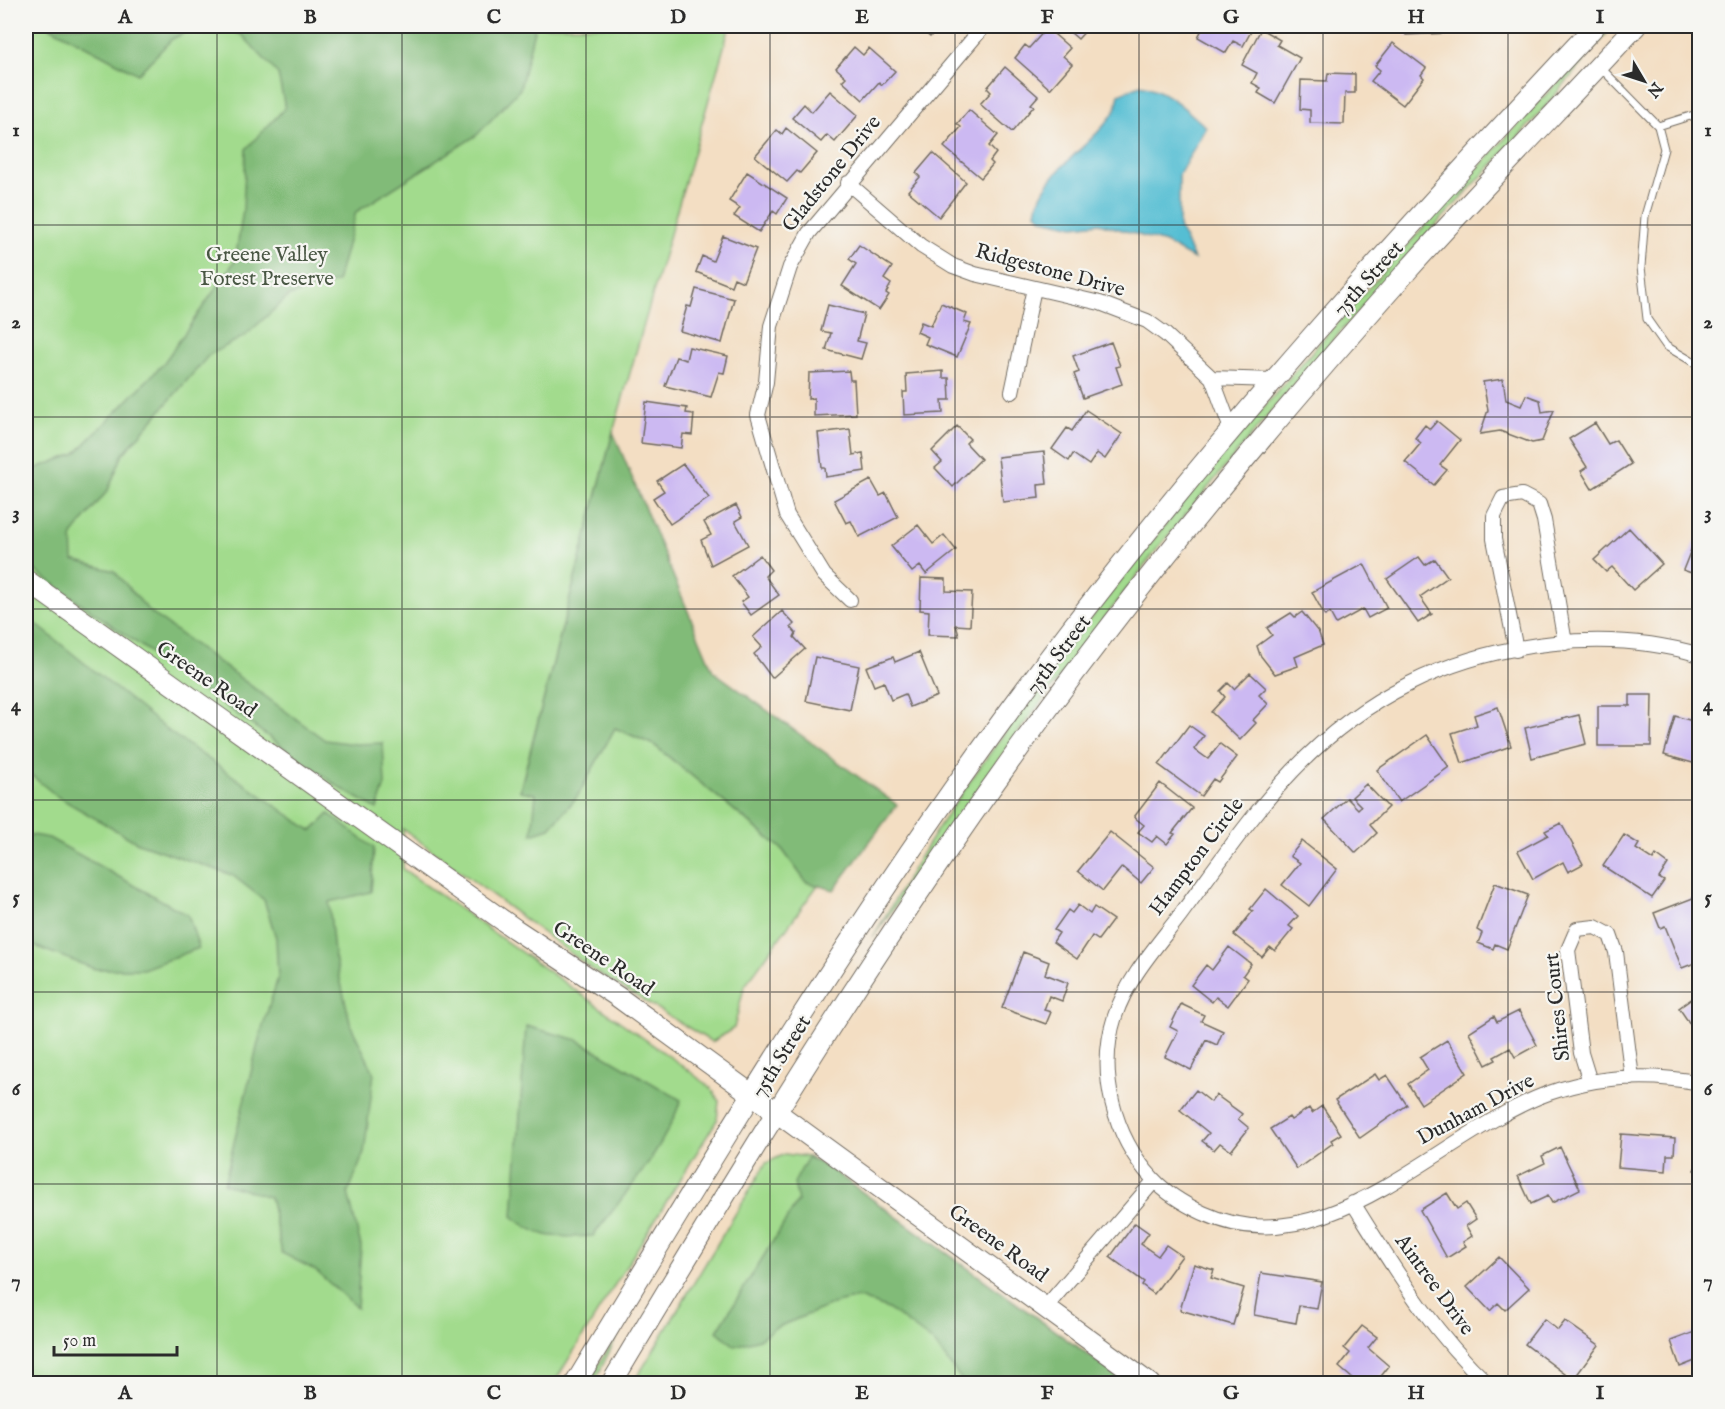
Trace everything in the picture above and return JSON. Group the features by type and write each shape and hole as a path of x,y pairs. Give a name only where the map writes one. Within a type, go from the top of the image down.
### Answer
{"main road":[{"name":"75th Street","path":"575,1383 752,1093 902,861 983,746 1105,584 1231,429 1416,218 1595,26"},
{"name":"75th Street","path":"611,1383 776,1111 938,863 1034,727 1150,576 1274,423 1359,326 1636,26"},
{"name":"Greene Road","path":"26,580 507,923 618,997 1150,1383"}],"street":[{"name":"Gladstone Drive","path":"850,600 824,575 787,515 758,415 766,382 771,326 781,289 809,233 848,183 984,26"},
{"name":"Ridgestone Drive","path":"848,183 921,246 953,266 975,274 1100,303 1147,321 1165,334 1212,378 1231,429"},
{"path":"1012,392 1034,288"},
{"path":"1212,378 1273,380"},
{"path":"1516,651 1494,539 1494,516 1503,498 1521,495 1539,504 1544,520 1565,643"},
{"name":"Hampton Circle","path":"1353,1203 1312,1221 1288,1226 1254,1226 1213,1217 1190,1206 1154,1181 1126,1141 1110,1093 1109,1042 1115,1017 1132,979 1264,801 1318,744 1351,718 1412,682 1451,666 1492,654 1565,643 1607,642 1650,645 1700,655"},
{"name":"Shires Court","path":"1590,1082 1581,1053 1568,950 1577,929 1595,927 1610,935 1616,952 1632,1077"},
{"name":"Dunham Drive","path":"1353,1203 1508,1112 1546,1094 1590,1082 1632,1077 1700,1083"},
{"path":"1045,1308 1154,1181"},
{"name":"Aintree Drive","path":"1353,1203 1411,1296 1434,1327 1488,1383"}],"lane":[{"path":"1599,66 1658,126 1664,149 1645,216 1641,267 1647,319 1666,346 1700,366"},
{"path":"1658,126 1700,112"}],"green space":[{"name":"Greene Valley Forest Preserve","path":"26,26 730,26 613,432 520,790 577,797 615,728 654,745 782,849 806,881 818,885 744,987 734,1028 712,1042 596,972 403,829 403,869 683,1066 712,1089 719,1101 717,1120 554,1383 26,1383"},
{"path":"48,26 198,26 172,39 138,74"},
{"path":"222,26 535,26 520,89 477,135 356,212 337,282 289,296 245,336 209,355 123,454 108,490 72,535 73,560 114,571 150,612 325,740 355,744 383,743 385,785 377,809 342,789 26,564 26,472 75,454 163,364 235,261 243,210 246,149 285,108 278,74 242,35"},
{"path":"1610,26 1613,26 1534,120 1406,257 1283,397 1158,548 1022,727 873,937 936,830 1021,711 1180,507 1348,311"},
{"path":"613,432 713,671 897,805 834,890 806,882 782,849 654,745 615,728 577,797 550,828 532,834 536,794 520,791"},
{"path":"26,616 171,733 312,831 329,814 374,848 371,892 329,902 334,953 351,1026 374,1073 364,1153 348,1193 361,1246 357,1308 315,1270 282,1253 270,1197 224,1184 260,1035 278,978 276,938 264,900 232,875 138,843 58,797 26,771"},
{"path":"26,834 49,838 188,915 199,948 143,969 95,969 26,943"},
{"path":"526,1026 578,1040 681,1100 654,1154 593,1236 550,1236 523,1225 513,1217"},
{"path":"785,1154 808,1157 830,1169 1127,1383 633,1384 766,1163"},
{"path":"808,1157 830,1169 1127,1383 964,1383 933,1342 888,1309 859,1298 836,1303 775,1328 759,1339 735,1346 717,1331 798,1201 794,1183"},
{"path":"622,1326 594,1383 587,1383"}],"water":[{"path":"1140,85 1168,96 1206,127 1179,175 1179,227 1194,259 1165,243 1099,223 1074,226 1043,219 1036,213 1047,185 1105,124 1115,110 1119,94"}],"building":[{"path":"917,26 940,26 930,37"},
{"path":"1063,26 1090,26 1078,39"},
{"path":"1204,26 1254,26 1243,46 1233,41 1226,53 1198,37"},
{"path":"1405,26 1448,26 1449,33 1406,35"},
{"path":"1047,28 1070,48 1063,56 1072,64 1050,89 1015,58 1025,45 1029,48"},
{"path":"1261,29 1280,40 1277,45 1300,58 1275,103 1258,93 1261,88 1252,83 1257,73 1242,65"},
{"path":"1393,43 1426,68 1421,75 1424,78 1403,105 1371,81 1380,70 1375,66"},
{"path":"854,47 863,55 869,48 895,71 882,85 879,82 863,100 842,81 846,77 836,68"},
{"path":"1005,67 1038,96 1031,104 1034,106 1012,132 980,104 991,92 987,88"},
{"path":"1328,73 1355,74 1355,93 1345,93 1344,124 1310,123 1310,110 1300,109 1301,80 1327,81"},
{"path":"830,91 858,115 835,142 827,135 821,142 792,118 804,104 812,112"},
{"path":"969,110 998,135 989,146 996,153 990,161 993,164 981,178 944,147 961,127 957,124"},
{"path":"786,128 817,153 800,173 797,171 787,182 755,156 777,130 782,134"},
{"path":"933,153 966,182 939,217 908,191 920,177 916,173"},
{"path":"747,172 787,198 777,214 773,211 759,232 734,216 740,208 729,201"},
{"path":"723,236 756,249 743,282 734,278 731,286 696,272 702,256 713,261"},
{"path":"859,245 892,267 884,279 891,284 886,293 889,295 879,310 842,286 856,264 849,259"},
{"path":"696,289 734,299 722,343 680,331 687,306 691,307"},
{"path":"941,303 967,314 964,322 971,324 957,357 925,344 928,337 917,332 921,322 931,326"},
{"path":"828,305 864,314 857,341 866,343 861,359 826,350 831,333 821,331"},
{"path":"1111,342 1120,366 1116,367 1122,384 1083,398 1074,374 1079,372 1073,356"},
{"path":"689,347 728,356 724,373 719,372 711,397 665,386 676,357 686,360"},
{"path":"849,371 850,380 854,380 856,414 814,416 814,398 808,399 809,373"},
{"path":"943,371 943,378 949,378 950,400 942,400 943,413 904,415 903,392 907,392 906,374"},
{"path":"1503,379 1506,400 1521,406 1526,395 1540,400 1542,412 1554,410 1542,441 1532,443 1500,431 1480,434 1488,410 1483,382"},
{"path":"646,402 687,408 686,413 694,414 692,435 683,434 681,448 641,443"},
{"path":"1086,410 1122,434 1105,459 1097,453 1089,465 1073,454 1069,461 1052,449 1067,428 1072,431"},
{"path":"1437,421 1460,440 1440,465 1447,470 1434,485 1405,462 1421,443 1415,438 1425,425 1430,429"},
{"path":"1595,423 1608,444 1616,440 1631,464 1592,489 1581,471 1587,467 1569,439"},
{"path":"957,426 970,439 966,443 981,459 953,487 935,468 942,462 932,451"},
{"path":"850,429 853,455 863,453 865,471 826,477 825,468 822,468 818,433"},
{"path":"1044,452 1047,484 1038,485 1039,498 1003,502 998,457"},
{"path":"683,464 709,498 670,524 653,498 664,491 657,481"},
{"path":"871,480 880,496 886,493 898,517 859,537 851,521 846,523 834,500"},
{"path":"736,505 742,517 735,521 748,545 711,565 701,540 711,535 704,522"},
{"path":"918,525 933,544 944,535 956,550 926,574 920,566 912,572 891,546"},
{"path":"1629,528 1662,564 1633,590 1612,567 1606,572 1594,560"},
{"path":"1695,540 1700,542 1700,576 1683,570"},
{"path":"760,555 771,570 765,576 779,595 751,615 741,602 748,597 732,576"},
{"path":"1419,557 1425,565 1435,559 1448,577 1420,597 1432,614 1418,623 1387,579"},
{"path":"1364,564 1387,608 1368,618 1363,609 1336,624 1330,613 1325,616 1312,592"},
{"path":"921,578 946,579 946,591 972,592 970,626 956,625 959,636 928,635 929,611 920,610"},
{"path":"782,611 794,624 791,627 796,633 794,637 805,649 772,678 754,654 762,647 753,637"},
{"path":"1302,612 1319,633 1323,645 1295,657 1298,666 1275,674 1260,655 1257,646 1272,635 1267,628 1291,613 1295,617"},
{"path":"919,652 937,696 910,707 905,694 891,700 884,682 874,686 866,667 893,657 895,662"},
{"path":"815,657 859,666 850,710 806,701"},
{"path":"1250,673 1266,688 1259,695 1268,704 1253,720 1256,723 1240,740 1211,712 1225,697 1220,691 1228,683 1234,689"},
{"path":"1630,695 1652,695 1651,746 1598,746 1598,706 1630,706"},
{"path":"1498,707 1511,746 1462,763 1452,733 1477,725 1474,715"},
{"path":"1579,715 1586,744 1532,758 1525,728"},
{"path":"1675,716 1700,723 1700,765 1664,755"},
{"path":"1189,725 1204,736 1194,749 1208,759 1220,744 1237,757 1218,782 1213,779 1201,796 1159,765"},
{"path":"1427,735 1449,767 1399,802 1377,770"},
{"path":"1160,783 1192,808 1172,833 1175,834 1167,844 1157,836 1152,842 1138,832 1144,825 1134,817"},
{"path":"1366,784 1388,807 1370,825 1377,833 1356,853 1324,819 1347,798 1358,809 1361,806 1352,797"},
{"path":"1561,823 1583,864 1568,872 1563,862 1533,879 1518,851 1548,835 1545,831"},
{"path":"1110,832 1154,867 1141,883 1122,867 1103,891 1078,871"},
{"path":"1624,835 1639,844 1636,849 1653,860 1656,855 1668,864 1659,878 1664,881 1652,898 1603,866"},
{"path":"1302,841 1337,869 1309,906 1282,885 1300,863 1290,856"},
{"path":"1495,883 1528,895 1507,949 1495,944 1493,949 1478,943 1482,933 1477,930"},
{"path":"1266,889 1298,916 1289,926 1293,929 1275,951 1270,947 1262,957 1234,935 1253,911 1250,909"},
{"path":"1698,896 1700,961 1682,968 1665,926 1660,928 1654,913"},
{"path":"1078,905 1090,914 1094,907 1113,920 1098,940 1092,936 1077,959 1053,942 1059,933 1054,930 1068,910 1072,913"},
{"path":"1229,947 1251,964 1243,975 1248,979 1228,1006 1216,997 1212,1002 1191,985 1206,965 1212,970"},
{"path":"1023,952 1049,962 1045,974 1068,983 1062,1001 1049,996 1044,1010 1051,1012 1046,1024 1002,1008"},
{"path":"1700,993 1700,1021 1698,1019 1690,1024 1679,1008"},
{"path":"1181,1004 1204,1015 1201,1021 1223,1031 1217,1045 1206,1040 1191,1070 1165,1057 1178,1031 1170,1027"},
{"path":"1519,1011 1537,1045 1515,1057 1510,1048 1494,1057 1496,1060 1486,1065 1469,1032 1494,1016 1497,1022"},
{"path":"1447,1040 1467,1073 1421,1104 1408,1084 1428,1070 1420,1057"},
{"path":"1375,1074 1379,1080 1387,1075 1407,1105 1360,1138 1335,1100"},
{"path":"1196,1090 1211,1102 1216,1095 1242,1114 1238,1119 1249,1128 1231,1151 1220,1143 1214,1150 1202,1141 1209,1133 1180,1110"},
{"path":"1322,1106 1341,1134 1331,1140 1333,1143 1297,1169 1270,1129 1289,1117 1291,1120 1309,1108 1312,1113"},
{"path":"1621,1134 1675,1138 1674,1155 1667,1155 1666,1171 1618,1167"},
{"path":"1560,1147 1580,1189 1552,1203 1548,1196 1531,1204 1518,1176 1545,1163 1542,1156"},
{"path":"1700,1159 1700,1173 1694,1170"},
{"path":"1447,1193 1457,1209 1466,1203 1476,1219 1466,1226 1472,1236 1463,1242 1466,1246 1447,1258 1420,1210"},
{"path":"1135,1223 1149,1233 1141,1244 1158,1256 1166,1245 1182,1256 1154,1294 1142,1285 1144,1282 1110,1257"},
{"path":"1499,1257 1529,1288 1505,1310 1498,1303 1490,1311 1467,1287"},
{"path":"1194,1264 1214,1270 1211,1278 1244,1288 1233,1325 1180,1310"},
{"path":"1261,1273 1322,1282 1317,1309 1299,1306 1296,1323 1254,1315"},
{"path":"1544,1319 1558,1330 1565,1321 1599,1345 1573,1380 1525,1344"},
{"path":"1362,1326 1377,1337 1368,1348 1389,1366 1375,1384 1359,1384 1339,1367 1350,1353 1344,1348"},
{"path":"1700,1330 1700,1359 1680,1367 1671,1341"}]}
